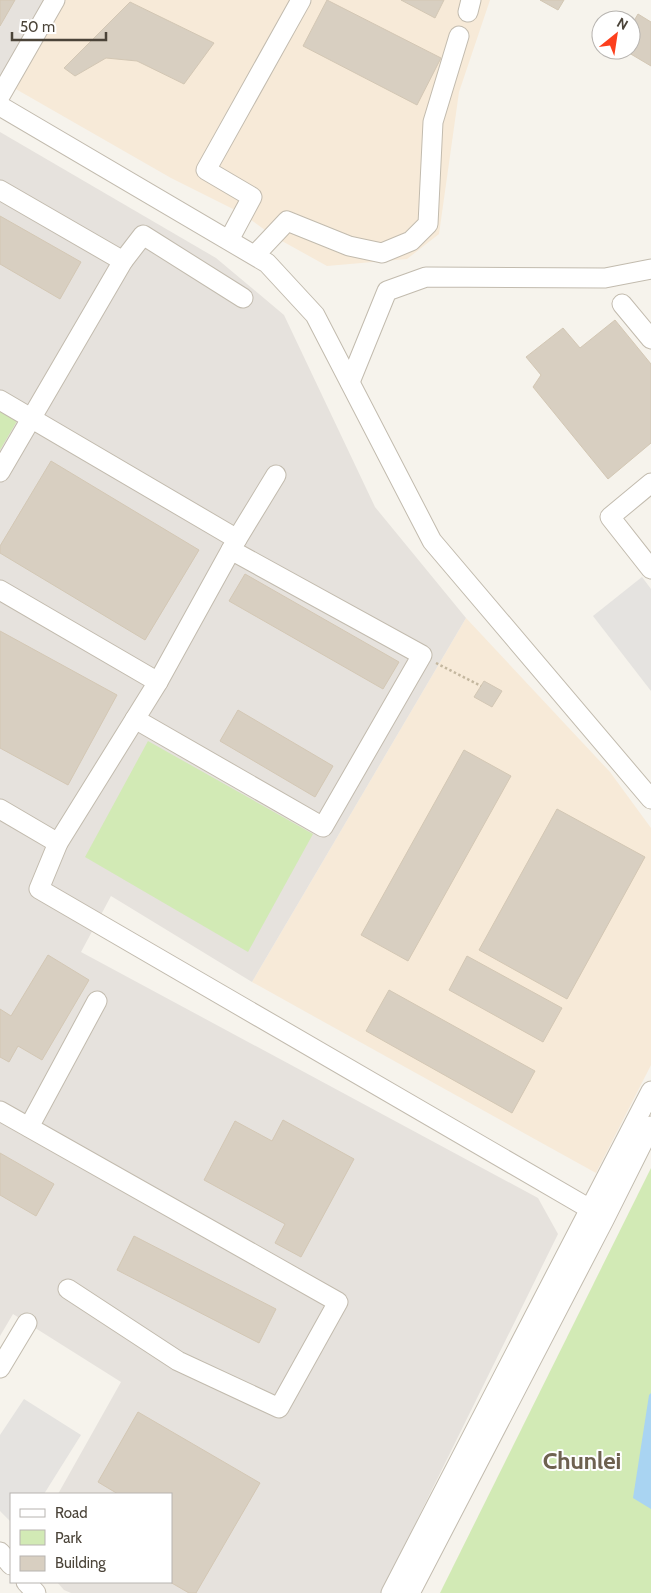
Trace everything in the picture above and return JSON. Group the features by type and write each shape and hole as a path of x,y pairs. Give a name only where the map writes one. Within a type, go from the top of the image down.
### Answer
{"street":[{"path":"0,96 56,0"},
{"path":"229,240 252,197 206,170 301,0"},
{"path":"255,255 287,220 349,246 382,253 411,241 417,236 428,224 433,122 459,36"},
{"path":"0,106 255,255 267,263 316,315 432,542 651,799"},
{"path":"0,190 123,261"},
{"path":"0,472 123,261 143,236 242,298"},
{"path":"350,382 387,292 426,277 605,278 651,269"},
{"path":"622,304 650,337"},
{"path":"0,400 234,544 422,654 323,828 135,718"},
{"path":"276,475 234,544 158,682 58,843 38,889 590,1209"},
{"path":"651,483 610,517 651,569"},
{"path":"0,590 158,682"},
{"path":"0,809 58,843"},
{"path":"29,1127 97,1001"},
{"path":"391,1593 651,1091"},
{"path":"0,1110 338,1302 279,1408 178,1361 68,1289"},
{"path":"410,1593 651,1126"},
{"path":"0,1368 27,1323"},
{"path":"0,1552 10,1564"},
{"path":"27,1583 36,1593"}],"path":[{"path":"433,661 481,686"}],"shaded area":[{"path":"0,0 63,0 0,80"},
{"path":"63,0 490,0 459,92 439,234 407,259 327,266 273,236 243,214 171,178 14,88"},
{"path":"0,132 216,258 284,315 375,507 466,618 252,982 111,896 81,952 538,1198 558,1234 381,1593 71,1593 64,1590 58,1583 172,1583 172,1493 59,1493 121,1382 13,1314 0,1336"},
{"path":"642,577 651,589 651,691 593,616"},
{"path":"466,618 610,772 651,828 651,1065 596,1173 252,982"},
{"path":"24,1399 81,1435 45,1493 10,1493 10,1521 0,1511 0,1435"}],"green space":[{"path":"0,411 17,421 0,450"},
{"path":"148,741 313,834 248,952 85,857"},
{"path":"651,1168 651,1593 440,1593"}],"water":[{"path":"651,1393 651,1509 633,1498 649,1395"}],"building":[{"path":"0,0 15,0 0,26"},
{"path":"327,0 441,58 417,105 303,46"},
{"path":"401,0 444,0 435,18"},
{"path":"540,0 564,0 558,10"},
{"path":"130,2 214,43 184,84 137,61 106,58 75,76 64,68"},
{"path":"641,16 651,22 651,66 641,60"},
{"path":"0,216 81,262 60,299 0,264"},
{"path":"615,320 651,364 651,443 608,479 533,387 541,375 526,357 563,328 580,348"},
{"path":"51,461 199,550 145,640 0,553 0,546"},
{"path":"245,574 399,662 383,689 229,601"},
{"path":"0,631 117,695 68,785 0,748"},
{"path":"484,681 502,691 492,707 474,697"},
{"path":"238,710 333,766 315,797 220,741"},
{"path":"464,750 511,776 408,961 361,935"},
{"path":"557,809 645,857 567,999 479,950"},
{"path":"48,955 89,980 42,1060 18,1046 9,1062 0,1057 0,1009 11,1016"},
{"path":"467,956 562,1008 543,1042 449,990"},
{"path":"389,990 535,1071 512,1113 366,1031"},
{"path":"283,1120 354,1159 301,1257 275,1243 285,1224 204,1180 235,1121 272,1141"},
{"path":"0,1153 54,1184 36,1216 0,1195"},
{"path":"134,1236 276,1309 259,1343 117,1270"},
{"path":"138,1412 260,1483 196,1593 189,1593 172,1583 172,1493 116,1493 98,1482"}],"district":[{"name":"Chunlei","path":"582,1461"}]}
